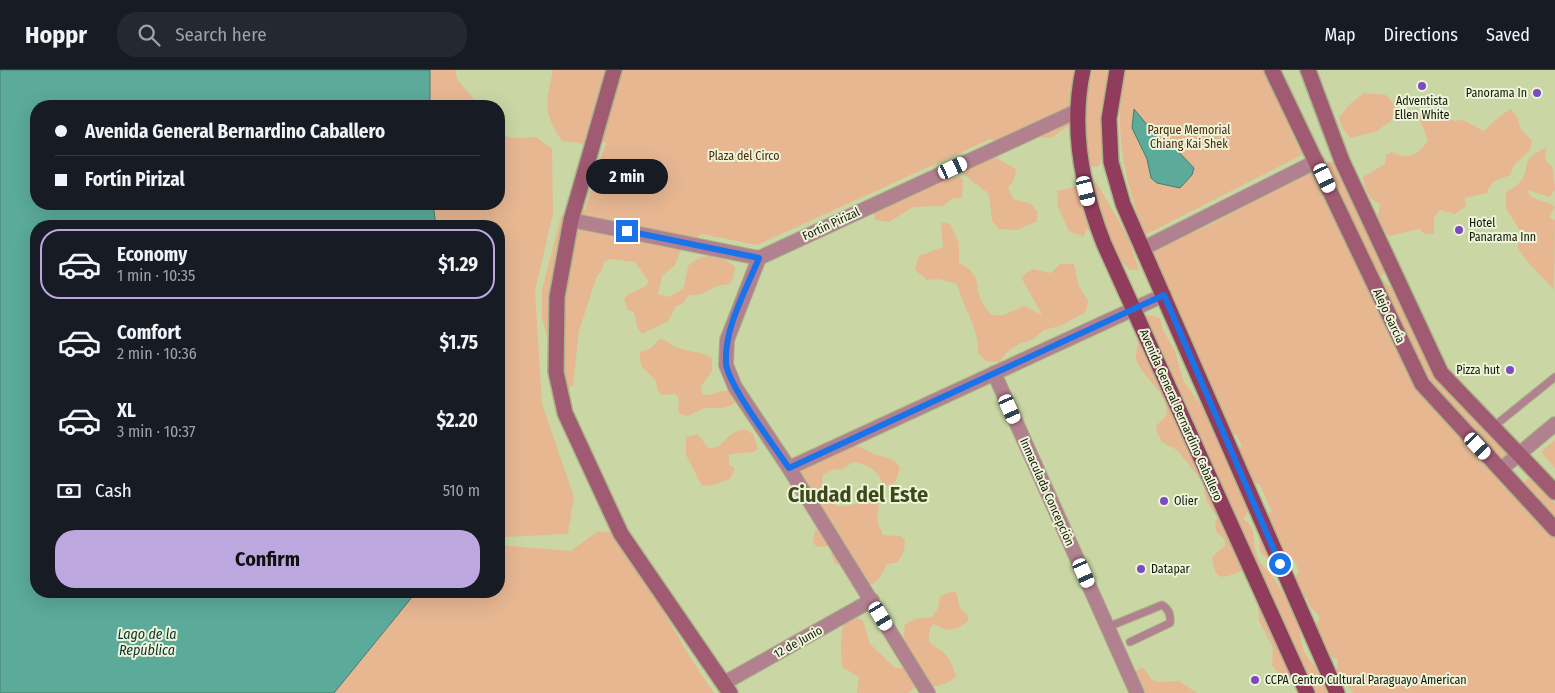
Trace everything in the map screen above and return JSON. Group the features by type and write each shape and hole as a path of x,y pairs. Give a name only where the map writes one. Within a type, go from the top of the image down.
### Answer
{"main road":[{"name":"Avenida General Bernardino Caballero","path":"1083,70 1077,111 1082,175 1090,207 1307,693"},
{"path":"1117,70 1109,118 1110,162 1123,204 1337,693"}],"street":[{"path":"614,70 571,220 557,297 556,372 565,413 621,534 727,688"},
{"name":"Alejo García","path":"1272,70 1422,384 1555,529"},
{"name":"Alejo García","path":"1308,70 1342,161 1441,373 1555,492"},
{"name":"Fortín Pirizal","path":"759,258 1077,111"},
{"path":"1142,249 1317,161"},
{"path":"571,220 759,258 727,340 726,365 735,387 789,468 928,693"},
{"path":"789,468 1164,295"},
{"name":"Inmaculada Concepción","path":"994,373 1137,693"},
{"path":"1500,470 1555,424"},
{"name":"12 de Junio","path":"727,688 872,600"}],"lane":[{"path":"1493,427 1555,377"},
{"path":"1108,628 1162,605 1166,608 1171,615 1170,623 1130,642"}],"green space":[{"path":"420,70 455,70 458,80 473,100 408,100"},
{"name":"Plaza del Circo","path":"553,70 1077,70 1070,125 1051,138 1034,137 1005,145 990,139 757,245 701,234 681,249 675,265 662,276 658,294 669,297 684,288 688,266 700,258 712,256 723,259 735,267 733,279 729,284 717,286 701,294 689,295 682,304 676,306 668,321 642,334 638,329 634,312 628,310 624,299 649,282 635,262 609,259 604,262 603,268 596,278 579,331 573,385 563,392 542,319 542,290 561,216 569,209 585,210 606,142 584,144 562,141 551,122 547,107"},
{"path":"1093,70 1108,70 1102,114 1103,156 1099,166 1090,167 1086,155 1083,131 1085,106"},
{"name":"Parque Memorial Chiang Kai Shek","path":"1126,70 1263,70 1302,155 1145,235 1131,194 1122,154 1120,113"},
{"path":"1364,93 1386,95 1395,106 1391,121 1375,132 1350,138 1343,129 1339,117 1350,104"},
{"path":"1511,109 1518,118 1520,128 1532,141 1530,150 1514,165 1510,175 1493,182 1487,193 1465,198 1466,206 1455,214 1440,210 1434,218 1434,234 1425,234 1419,229 1389,236 1377,221 1380,204 1368,193 1363,177 1385,164 1386,155 1392,152 1403,156 1413,155 1425,145 1428,140 1419,113 1446,116 1454,121 1463,120 1484,131"},
{"path":"505,136 513,138 536,137 552,149 553,213 535,291 542,404 574,497 568,534 505,537 505,220 423,220 425,210 505,210"},
{"path":"1546,148 1545,160 1552,166 1555,189 1550,197 1527,190 1532,197 1555,207 1549,217 1555,221 1554,290 1530,264 1517,246 1523,236 1506,208 1506,192 1520,182 1524,176 1528,160 1537,152"},
{"path":"982,150 1016,169 1014,181 1008,187 1013,199 1031,204 1038,213 1036,222 1017,230 999,229 992,221 989,194 962,173 970,155"},
{"path":"1342,161 1389,270 1373,282 1381,278 1397,294 1477,416 1498,419 1508,433 1503,488 1518,489 1528,478 1550,494 1555,504 1555,693 1353,693 1343,679 1336,676 1338,659 1310,653 1307,641 1320,618 1309,605 1307,598 1294,597 1285,587 1299,572 1294,560 1268,560 1260,551 1259,515 1272,512 1260,485 1235,472 1233,453 1242,446 1236,434 1230,438 1222,409 1198,387 1183,363 1184,358 1180,345 1169,331 1151,249 1208,226 1247,205 1258,194 1265,196 1323,163"},
{"path":"928,174 959,177 963,180 962,198 951,199 943,206 913,207 889,222 875,220 872,198"},
{"path":"1096,182 1128,237 1139,270 1130,270 1116,256 1107,234 1086,229 1084,237 1069,231 1058,207 1057,191"},
{"path":"941,222 950,224 959,243 959,263 971,271 976,280 982,302 991,315 1004,315 1024,306 1042,315 1021,277 1032,269 1051,273 1060,264 1074,264 1079,286 1088,301 1086,312 1060,326 1044,330 1032,340 1019,344 1007,352 999,362 986,361 978,353 974,327 957,284 939,279 927,280 915,270 919,256 943,247"},
{"path":"1149,315 1160,318 1163,330 1175,351 1183,380 1208,416 1230,472 1250,508 1243,519 1248,523 1253,532 1257,555 1284,594 1298,623 1304,651 1323,674 1329,693 1301,693 1297,683 1279,674 1272,665 1273,648 1259,621 1258,603 1245,570 1223,577 1219,576 1216,572 1212,557 1225,546 1225,540 1216,532 1215,521 1218,519 1206,500 1203,482 1177,450 1162,442 1156,430 1157,425 1166,416 1165,401 1139,366 1136,359 1143,317"},
{"path":"660,339 678,348 712,358 712,371 702,385 701,391 704,395 708,395 729,391 735,397 734,404 722,408 704,408 688,416 682,415 678,410 679,399 676,394 663,395 658,392 656,381 640,362 640,352 651,348"},
{"path":"744,429 753,434 758,448 754,452 729,454 729,465 735,468 730,479 713,485 702,486 686,455 686,437 698,434 708,448 716,448 733,433"},
{"path":"1555,440 1555,468 1541,452"},
{"path":"850,445 890,459 896,462 900,468 895,483 883,486 876,472 853,462 843,469 832,470 822,476 822,481 836,506 847,506 876,500 879,504 877,521 883,535 900,536 905,540 904,551 898,562 887,564 878,580 868,585 854,565 835,564 831,553 834,548 829,546 817,547 813,543 815,531 829,520 798,470"},
{"path":"598,531 621,534 677,635 714,693 257,693 370,598 505,598 505,546 571,551"},
{"path":"956,592 960,608 968,616 968,621 951,630 943,629 934,624 930,628 929,639 932,645 948,657 956,677 938,686 918,685 908,693 857,693 859,677 842,667 841,637 846,620 858,618 863,621 870,644 895,668 901,668 906,666 903,642 905,624 915,619 932,617 938,608 940,596"},
{"path":"1140,668 1145,669 1151,679 1156,682 1179,681 1197,693 1132,693 1131,675"}],"water":[{"name":"Lago de la República","path":"0,70 430,70 430,100 30,100 30,210 434,210 435,220 30,220 30,598 411,598 334,693 0,693"},
{"path":"1134,109 1164,145 1175,148 1194,168 1192,175 1180,188 1157,183 1151,178 1147,159 1132,128"}],"place":[{"name":"Adventista Ellen White","path":"1422,86"},
{"name":"Panorama In","path":"1537,93"},
{"name":"Hotel Panarama Inn","path":"1459,230"},
{"name":"Pizza hut","path":"1510,370"},
{"name":"Olier","path":"1164,501"},
{"name":"Datapar","path":"1141,569"},
{"name":"CCPA Centro Cultural Paraguayo American","path":"1255,680"}],"district":[{"name":"Ciudad del Este","path":"858,494"}],"route":[{"path":"627,231 759,258 727,340 726,365 735,387 789,468 1164,295 1280,564"}]}
